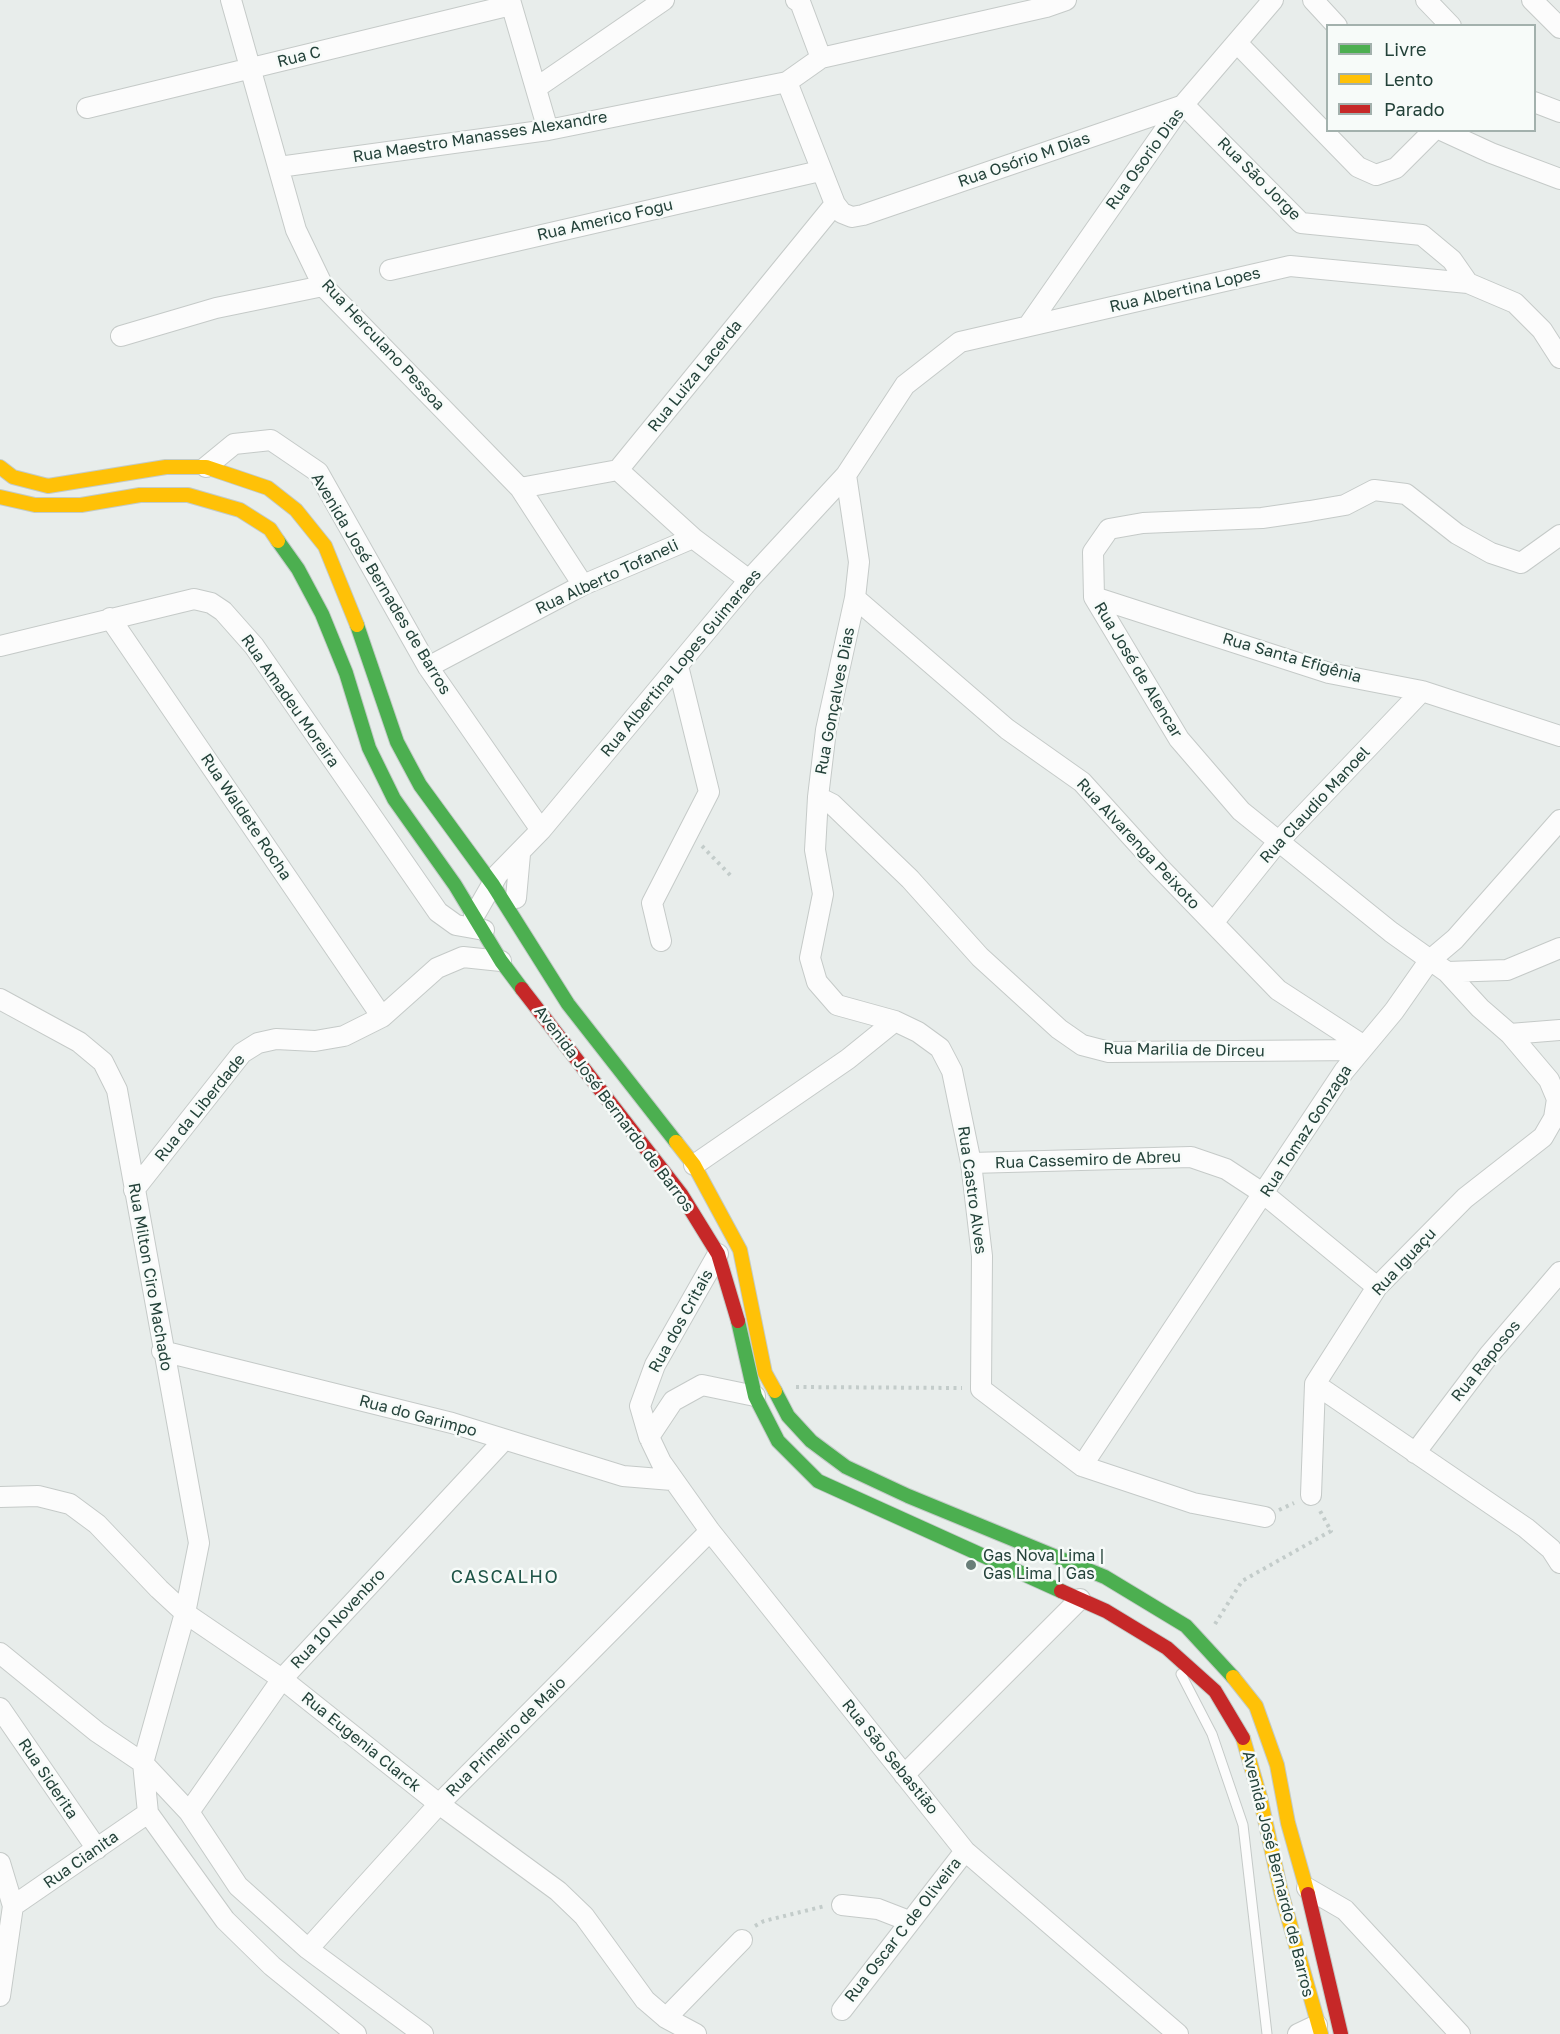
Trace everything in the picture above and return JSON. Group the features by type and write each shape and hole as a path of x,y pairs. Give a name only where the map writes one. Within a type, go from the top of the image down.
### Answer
{"main road":[{"name":"Avenida José Bernardo de Barros","path":"0,467 21,480 48,486 166,466 206,467 268,488 296,510 325,546 346,593 397,742 440,814 493,885 546,965 568,1004 694,1166 740,1250 765,1373 788,1416 811,1441 846,1467 908,1496 1105,1577 1186,1626 1256,1706 1277,1765 1288,1823 1307,1888 1341,2034"},
{"name":"Avenida José Bernardo de Barros","path":"0,496 35,505 81,505 140,495 188,495 240,510 270,529 298,569 322,614 346,673 369,748 394,799 479,923 501,961 681,1194 718,1254 738,1319 755,1396 778,1441 818,1481 866,1505 1080,1599 1167,1648 1215,1691 1242,1735 1260,1797 1281,1892 1319,2029"}],"street":[{"name":"Rua Herculano Pessoa","path":"231,0 296,230 323,286 520,488 583,585"},
{"path":"536,88 664,0"},
{"path":"835,204 820,171 787,82 821,58 1046,8 1066,0"},
{"name":"Rua Osorio Dias","path":"1028,326 1184,105 1273,0"},
{"path":"1313,0 1335,24"},
{"path":"1426,0 1449,24"},
{"path":"1532,0 1560,28"},
{"path":"800,1 821,58"},
{"name":"Rua C","path":"87,108 249,70 510,2"},
{"path":"510,2 548,130"},
{"path":"1238,44 1358,167 1376,175 1395,168 1432,132"},
{"name":"Rua Maestro Manasses Alexandre","path":"279,167 548,130 787,82"},
{"path":"1536,103 1560,112"},
{"name":"Rua Osório M Dias","path":"835,204 842,213 852,217 863,215 1184,105"},
{"name":"Rua São Jorge","path":"1184,105 1301,223 1422,235 1452,260 1468,284"},
{"path":"1445,132 1491,153 1560,178"},
{"name":"Rua Americo Fogu","path":"390,270 820,171"},
{"name":"Rua Luiza Lacerda","path":"618,470 835,204"},
{"name":"Rua Albertina Lopes","path":"846,475 905,384 960,342 1290,266 1468,284 1515,303 1542,330 1560,358"},
{"path":"121,336 216,308 323,286"},
{"name":"Avenida José Bernades de Barros","path":"206,467 234,444 271,440 318,472 428,666 541,830"},
{"path":"520,488 618,470 693,538"},
{"name":"Rua Albertina Lopes Guimaraes","path":"479,923 498,874 541,830 749,580 846,475"},
{"name":"Rua Gonçalves Dias","path":"846,475 859,562 855,598 826,730 818,797 815,850 823,894 810,958 817,982 837,1005 895,1021"},
{"name":"Rua José de Alencar","path":"1429,961 1277,843 1241,811 1179,739 1094,597 1093,552 1109,529 1143,523 1263,518 1345,505 1374,490 1406,494 1457,534 1491,553 1521,563 1560,535"},
{"name":"Rua Alberto Tofaneli","path":"428,666 583,585 693,538 749,580"},
{"name":"Rua Santa Efigênia","path":"1094,597 1329,672 1422,691 1560,736"},
{"name":"Rua Alvarenga Peixoto","path":"855,598 1007,729 1082,782 1278,990 1363,1048"},
{"name":"Rua Amadeu Moreira","path":"0,646 194,599 211,603 223,611 254,646 438,912 456,925 479,923"},
{"name":"Rua Waldete Rocha","path":"110,618 382,1017"},
{"path":"662,940 652,903 709,792 678,666"},
{"name":"Rua Claudio Manoel","path":"1213,923 1277,843 1422,691"},
{"name":"Rua Marilia de Dirceu","path":"818,797 832,804 910,879 980,957 1059,1029 1082,1045 1108,1052 1363,1048"},
{"name":"Rua Tomaz Gonzaga","path":"1082,1466 1344,1071 1394,1011 1429,961 1455,939 1560,820"},
{"path":"516,898 520,854"},
{"name":"Avenida José Bernardo de Barros","path":"493,885 506,889 516,898 546,965"},
{"path":"1447,972 1507,970 1560,948"},
{"name":"Rua da Liberdade","path":"134,1190 242,1053 258,1043 276,1038 315,1041 344,1036 382,1017 437,968 463,957 501,961"},
{"name":"Rua Iguaçu","path":"1315,1384 1377,1287 1465,1198 1543,1137 1554,1118 1557,1099 1549,1080 1510,1034 1480,1008 1447,972 1429,961"},
{"path":"531,1000 538,993 546,965"},
{"name":"Rua Milton Ciro Machado","path":"0,999 71,1037 103,1062 117,1090 162,1351 199,1543 185,1612 143,1763"},
{"path":"694,1166 848,1059 895,1021"},
{"name":"Rua Castro Alves","path":"895,1021 918,1032 940,1048 952,1071 971,1163 982,1256 981,1389"},
{"path":"1510,1034 1560,1030"},
{"name":"Rua Cassemiro de Abreu","path":"971,1163 1191,1157 1226,1169 1264,1194 1377,1287"},
{"name":"Rua dos Critais","path":"649,1437 639,1406 651,1375 718,1254"},
{"name":"Rua Raposos","path":"1415,1453 1489,1355 1560,1272"},
{"name":"Rua do Garimpo","path":"162,1351 452,1423 623,1476 672,1480"},
{"path":"1315,1384 1557,1550"},
{"path":"1311,1495 1315,1384"},
{"path":"649,1437 673,1401 702,1385 755,1396"},
{"path":"981,1389 1082,1466 1192,1503 1265,1517"},
{"name":"Rua São Sebastião","path":"649,1437 672,1480 710,1531 965,1851 1178,2034"},
{"name":"Rua 10 Novenbro","path":"189,1812 282,1679 504,1440"},
{"name":"Rua Eugenia Clarck","path":"0,1497 38,1496 70,1504 97,1524 159,1590 185,1612 282,1679 439,1804 558,1891 575,1907 645,2000 666,2018 696,2034"},
{"name":"Rua Primeiro de Maio","path":"308,1949 439,1804 710,1531"},
{"path":"904,1775 1080,1599"},
{"path":"0,1653 97,1732 143,1763 189,1812 238,1886 308,1949 423,2034"},
{"name":"Rua Siderita","path":"0,1708 96,1849"},
{"path":"143,1763 148,1813 225,1920 272,1966 356,2034"},
{"name":"Rua Cianita","path":"13,1906 148,1813"},
{"name":"Rua Oscar C de Oliveira","path":"842,2010 965,1851"},
{"path":"0,1863 13,1906 0,1996"},
{"path":"1307,1888 1346,1910 1460,2034"},
{"path":"842,1905 878,1910 909,1921"},
{"path":"666,2018 742,1940"},
{"path":"1298,2034 1319,2029"}],"lane":[{"path":"1167,1648 1212,1734 1242,1825 1267,2034"}],"path":[{"path":"688,833 732,877"},
{"path":"773,1387 981,1389"},
{"path":"1203,1644 1242,1581 1331,1531 1311,1495 1265,1517"},
{"path":"742,1940 753,1928 764,1921 816,1908 842,1905"}],"traffic: fast":[{"path":"278,541 298,569 322,614 346,673 369,748 394,799 455,885 501,961 522,989"},
{"path":"357,625 397,742 420,785 493,885 568,1004 676,1142"},
{"path":"738,1321 755,1396 778,1441 818,1481 1061,1591"},
{"path":"775,1391 788,1416 811,1441 846,1467 908,1496 1105,1577 1186,1626 1233,1677"}],"traffic: slow":[{"path":"0,467 13,477 48,486 166,467 206,467 268,488 296,510 325,546 357,625"},
{"path":"0,497 35,505 81,505 140,495 188,495 240,510 270,529 278,541"},
{"path":"676,1142 694,1165 740,1250 765,1373 775,1391"},
{"path":"1233,1677 1256,1706 1277,1765 1288,1823 1308,1894"},
{"path":"1243,1738 1260,1797 1281,1892 1321,2034"}],"traffic: jam":[{"path":"522,989 681,1194 718,1254 738,1321"},
{"path":"1061,1591 1106,1611 1167,1648 1215,1691 1243,1738"},
{"path":"1308,1894 1341,2034"}],"place":[{"name":"Gas Nova Lima | Gas Lima | Gas","path":"971,1565"}],"district":[{"name":"CASCALHO","path":"505,1577"}]}
